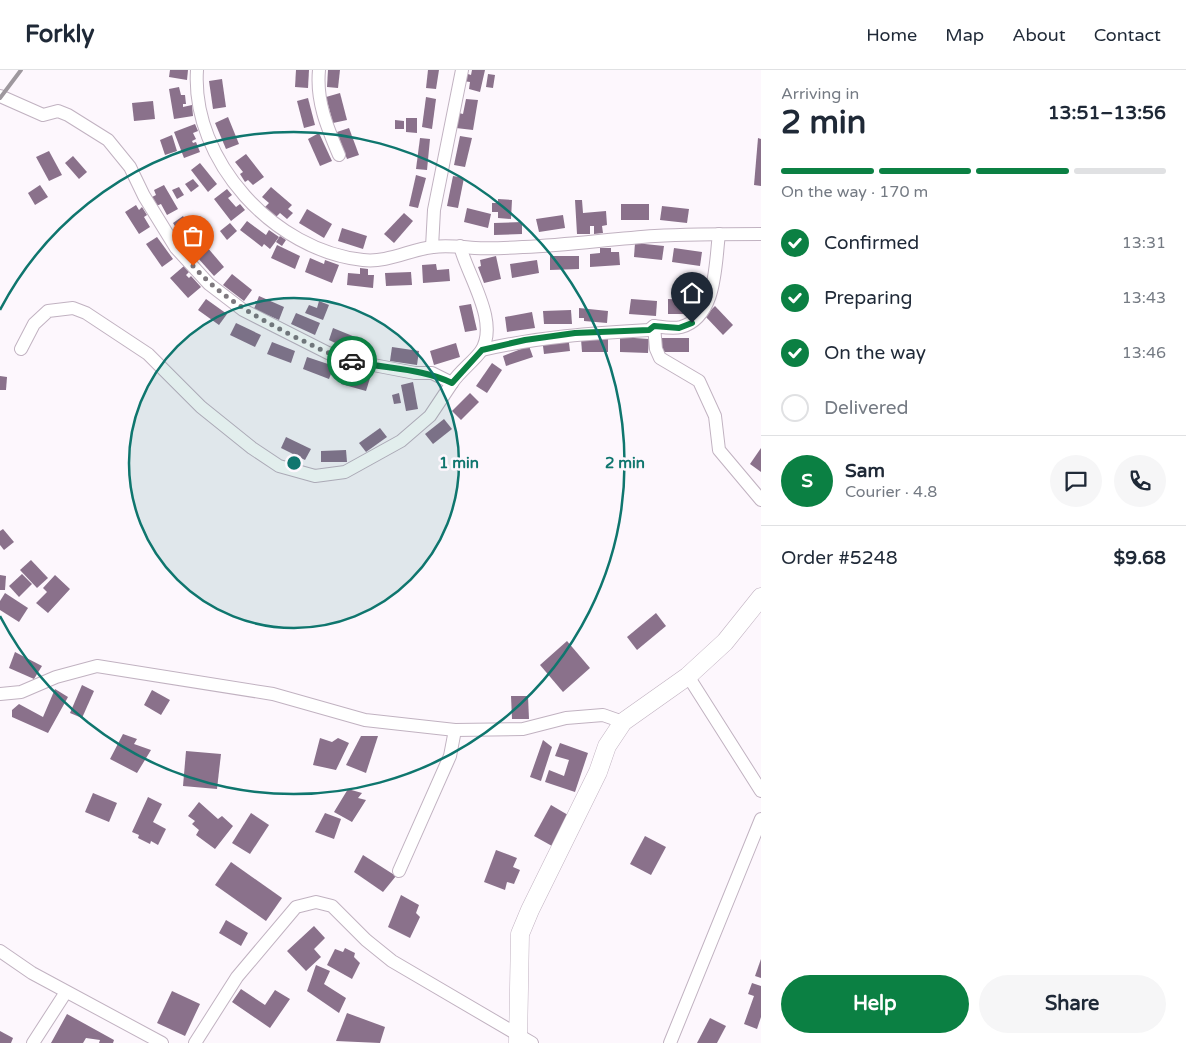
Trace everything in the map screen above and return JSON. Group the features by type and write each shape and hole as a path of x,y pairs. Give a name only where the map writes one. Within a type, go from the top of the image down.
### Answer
{"street":[{"path":"198,70 197,82 206,129 222,163 234,181 262,214 280,228 310,245 344,257 365,261 404,256 432,246 526,247 656,236 761,234"},
{"path":"319,70 319,101 325,122 339,155"},
{"path":"432,246 434,210 462,70"},
{"path":"0,96 43,115 58,112 68,115 108,140 130,167 144,196 176,248 209,284 243,310 328,353 363,363 415,373 432,373 452,383"},
{"path":"482,350 525,340 575,333 649,330 654,326 679,328 692,323 710,299 719,234"},
{"path":"21,349 34,324 48,311 73,308 86,313 148,354 201,408 252,448 279,466 315,476 345,472 401,441 430,416 452,383 482,350 486,328 484,307 464,263 460,246"},
{"path":"654,326 656,349 660,358 699,381 715,416 719,450 761,500"},
{"path":"523,1041 520,934 598,772 607,746 623,722 688,676 725,642 761,597"},
{"path":"0,694 21,692 56,676 98,666 273,694 365,720 455,730 523,729 566,718 603,715 623,722"},
{"path":"688,676 761,791"},
{"path":"399,871 450,756 455,730"},
{"path":"670,1043 761,818"},
{"path":"195,1043 236,977 296,906 316,902 332,906 366,940 392,961 523,1041"},
{"path":"0,951 32,973 162,1043"},
{"path":"33,1043 66,992"}],"building":[{"path":"170,70 188,70 187,80 169,77"},
{"path":"296,70 309,70 308,88 295,87"},
{"path":"328,70 340,70 338,88 327,87"},
{"path":"428,70 439,70 436,89 426,88"},
{"path":"472,70 485,70 480,92 469,89 470,82 463,81 465,73 471,75"},
{"path":"488,74 495,75 493,88 486,87"},
{"path":"222,79 226,107 213,109 209,81"},
{"path":"179,87 181,95 185,95 186,104 183,104 183,107 192,105 193,116 174,119 169,89"},
{"path":"340,93 347,120 333,123 326,97"},
{"path":"426,97 436,99 432,129 422,127"},
{"path":"308,98 315,125 304,128 297,101"},
{"path":"466,99 478,100 473,130 456,128 459,113 463,114"},
{"path":"153,101 155,119 134,121 132,103"},
{"path":"228,117 239,144 226,149 215,123"},
{"path":"406,118 417,118 417,133 406,132"},
{"path":"395,120 404,121 404,129 395,129"},
{"path":"195,124 198,131 193,133 196,139 192,141 193,143 196,142 200,152 184,158 174,132"},
{"path":"349,128 359,155 347,159 337,132"},
{"path":"319,133 332,161 320,166 308,139"},
{"path":"172,135 177,151 165,155 160,140"},
{"path":"460,136 472,138 465,167 454,165"},
{"path":"420,138 430,139 427,170 416,169"},
{"path":"758,138 761,139 761,186 754,185"},
{"path":"49,151 62,175 49,181 36,157"},
{"path":"246,154 264,177 253,185 248,180 245,182 240,174 243,172 235,162"},
{"path":"73,156 87,172 79,179 65,163"},
{"path":"200,163 217,184 208,192 191,170"},
{"path":"416,175 426,178 418,208 409,206"},
{"path":"453,176 464,178 458,208 447,206"},
{"path":"193,179 199,186 191,192 185,184"},
{"path":"40,185 48,197 35,205 28,193"},
{"path":"164,185 178,209 167,215 161,204 156,206 152,197 156,195 154,190"},
{"path":"179,187 184,195 177,199 172,190"},
{"path":"271,187 292,205 288,209 293,213 287,219 280,213 276,217 264,208 269,203 262,197"},
{"path":"227,189 232,195 228,198 236,207 240,204 245,210 231,221 214,199"},
{"path":"498,199 512,200 511,219 498,218 498,212 492,212 492,203 498,203"},
{"path":"575,200 582,200 583,213 606,211 607,225 602,226 603,233 594,234 594,226 590,226 590,234 577,234"},
{"path":"621,204 649,204 649,220 621,220"},
{"path":"136,205 139,210 142,207 147,215 144,217 150,227 139,234 125,212"},
{"path":"662,206 689,209 687,223 660,220"},
{"path":"467,208 491,214 488,228 464,222"},
{"path":"307,209 332,224 324,238 299,223"},
{"path":"404,213 413,221 394,243 384,234"},
{"path":"563,215 565,228 539,232 536,219"},
{"path":"183,216 198,239 188,246 182,236 178,238 173,230 176,228 173,223"},
{"path":"200,216 212,231 203,237 192,221"},
{"path":"247,221 266,235 269,230 279,237 270,249 264,244 262,247 240,230"},
{"path":"522,222 522,234 494,235 494,223"},
{"path":"230,223 237,231 227,240 220,231"},
{"path":"342,228 367,236 363,249 338,241"},
{"path":"280,236 286,240 282,246 276,242"},
{"path":"157,237 173,259 162,267 146,244"},
{"path":"635,243 664,246 662,260 634,257"},
{"path":"277,245 300,256 295,269 271,258"},
{"path":"207,247 224,267 214,276 197,257"},
{"path":"600,248 611,248 611,252 619,252 620,265 590,267 590,254 600,253"},
{"path":"674,248 702,252 700,266 672,262"},
{"path":"496,256 501,279 484,283 478,267 481,266 480,260"},
{"path":"550,256 579,256 579,269 550,270"},
{"path":"310,258 324,264 325,260 339,265 332,283 305,272"},
{"path":"537,260 539,273 512,278 510,264"},
{"path":"436,264 437,270 449,269 450,281 423,283 422,265"},
{"path":"184,266 189,272 186,275 189,278 191,276 201,287 188,298 170,278"},
{"path":"360,268 368,269 368,275 374,275 373,288 347,285 348,273 360,274"},
{"path":"411,272 412,285 386,286 385,273"},
{"path":"232,274 252,290 244,301 223,285"},
{"path":"259,296 284,307 279,320 254,309"},
{"path":"206,299 227,314 219,325 198,310"},
{"path":"631,299 657,301 656,316 629,314"},
{"path":"668,299 695,300 695,314 668,314"},
{"path":"319,301 329,305 323,320 305,313 309,305 317,308"},
{"path":"471,304 477,330 465,332 459,306"},
{"path":"715,306 733,325 723,335 705,316"},
{"path":"579,308 608,311 607,323 584,321 584,318 579,318"},
{"path":"571,310 572,324 544,324 543,311"},
{"path":"532,312 535,328 507,332 505,317"},
{"path":"296,313 320,323 315,335 291,324"},
{"path":"236,323 261,335 255,347 230,335"},
{"path":"333,328 360,339 354,352 329,340"},
{"path":"568,335 570,351 544,354 542,338"},
{"path":"620,337 649,339 648,353 620,352"},
{"path":"608,338 608,352 582,352 581,339"},
{"path":"659,338 689,338 689,352 659,352"},
{"path":"272,342 295,351 291,363 267,354"},
{"path":"456,343 460,357 434,365 430,351"},
{"path":"529,346 533,357 506,366 503,356"},
{"path":"392,347 419,351 417,365 390,361"},
{"path":"307,357 334,366 329,379 303,369"},
{"path":"492,363 502,370 487,393 476,386"},
{"path":"345,370 370,378 366,391 341,384"},
{"path":"0,376 7,377 6,390 0,390"},
{"path":"413,382 418,409 406,411 401,385"},
{"path":"399,393 401,403 394,404 392,395"},
{"path":"470,393 479,402 461,420 452,411"},
{"path":"444,419 452,429 433,444 425,434"},
{"path":"380,428 387,437 366,452 359,443"},
{"path":"286,437 311,449 305,460 281,448"},
{"path":"761,448 761,472 750,464"},
{"path":"346,450 347,462 321,462 321,451"},
{"path":"3,529 14,542 4,550 0,545 0,531"},
{"path":"31,560 48,578 37,588 20,570"},
{"path":"22,574 32,584 19,597 9,586"},
{"path":"0,575 6,576 5,590 0,590"},
{"path":"55,575 70,589 48,613 36,603 47,592 43,588"},
{"path":"5,593 28,608 19,622 0,610 0,601"},
{"path":"656,613 666,626 637,650 627,637"},
{"path":"567,641 590,668 563,692 540,665"},
{"path":"15,652 42,666 34,679 9,668"},
{"path":"82,685 94,691 82,718 70,713"},
{"path":"55,689 68,697 48,733 12,717 12,710 19,704 43,717"},
{"path":"152,690 170,700 161,715 144,705"},
{"path":"511,696 528,696 529,719 512,719"},
{"path":"123,734 137,739 134,744 151,750 137,773 110,759"},
{"path":"361,736 378,736 366,773 346,765"},
{"path":"320,738 332,742 338,738 349,743 336,770 313,765"},
{"path":"543,740 552,747 541,781 530,777"},
{"path":"560,743 588,753 575,792 545,782 549,770 564,776 569,760 555,756"},
{"path":"186,751 221,754 217,789 183,786"},
{"path":"348,789 362,793 358,798 366,800 352,822 334,812"},
{"path":"93,793 117,803 109,822 85,812"},
{"path":"148,797 162,804 153,822 166,829 158,845 151,841 150,844 138,838 139,835 132,832"},
{"path":"199,802 218,819 222,816 233,826 215,849 196,835 199,830 192,824 195,821 188,816"},
{"path":"551,805 568,815 552,846 534,836"},
{"path":"251,813 269,825 250,854 232,843"},
{"path":"325,813 341,819 334,839 315,832"},
{"path":"645,836 666,847 651,875 630,864"},
{"path":"496,850 517,858 513,867 520,870 514,884 507,882 505,890 484,882"},
{"path":"363,855 396,876 383,892 354,872"},
{"path":"231,862 282,898 266,921 215,885"},
{"path":"401,895 419,905 416,913 420,917 410,938 388,927"},
{"path":"226,920 248,933 241,946 219,933"},
{"path":"314,926 325,938 314,949 321,957 306,971 287,951"},
{"path":"345,948 355,953 354,957 360,963 352,979 327,965 335,949 343,952"},
{"path":"761,959 761,978 755,976"},
{"path":"316,965 330,971 324,984 346,998 339,1013 307,991"},
{"path":"752,983 761,986 761,1017 757,1029 744,1024 754,996 748,994"},
{"path":"241,989 265,1005 275,990 290,999 270,1028 232,1002"},
{"path":"172,991 200,1004 185,1036 157,1023"},
{"path":"347,1013 385,1027 380,1043 336,1041"},
{"path":"67,1014 114,1040 113,1043 99,1043 100,1040 86,1038 83,1043 51,1043"},
{"path":"710,1018 726,1026 717,1043 697,1043"},
{"path":"0,1031 13,1038 11,1043 0,1043"}],"railway":[{"path":"0,98 21,70"}],"way so far":[{"path":"193,266 209,284 231,302 256,318 328,353 352,361"}],"route":[{"path":"352,361 415,373 432,373 452,383 462,369 482,350 525,340 575,333 649,330 654,326 679,328 692,323"}]}
